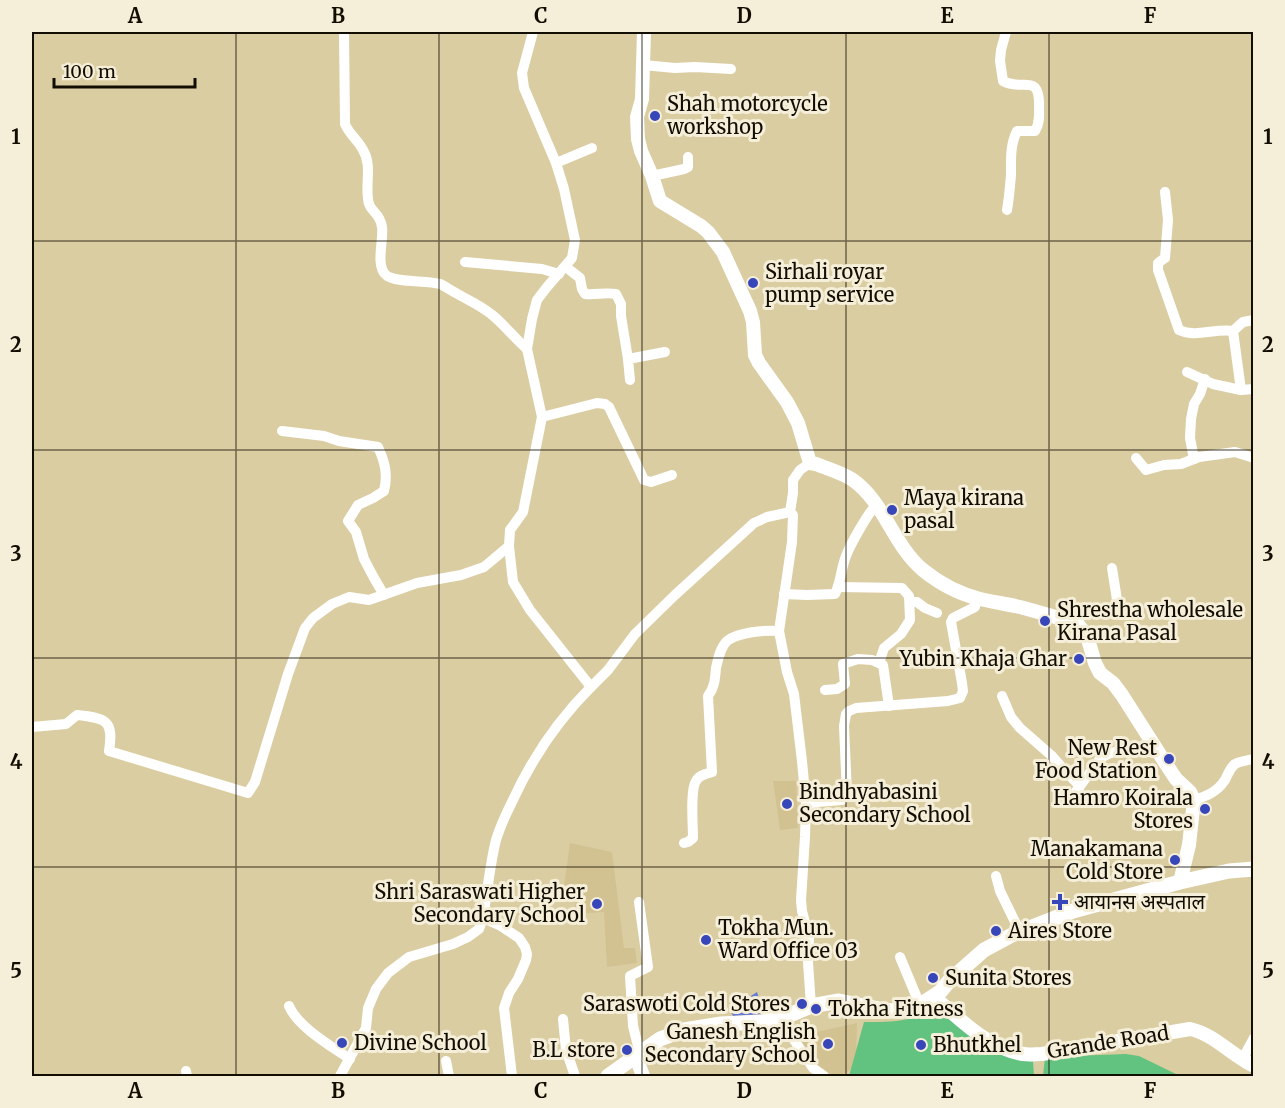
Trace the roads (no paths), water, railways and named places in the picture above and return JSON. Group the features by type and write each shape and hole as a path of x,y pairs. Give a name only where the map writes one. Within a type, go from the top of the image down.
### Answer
{"main road":[{"path":"608,1077 660,1039 684,1030 780,1019 811,1006 839,1001 889,1011 920,1005 934,997 984,950 1020,932 1073,911 1180,882 1229,871 1254,869"}],"street":[{"path":"344,32 345,124 348,132 365,151 369,171 369,206 380,218 383,229 380,259 386,275 396,279 441,284 479,305 527,349"},
{"path":"533,32 522,73 524,88 556,163 575,240 572,258 537,300 532,319 527,349 542,417 523,512 510,530 509,546 513,582 530,610 591,687"},
{"path":"644,32 642,99 637,117 638,139 660,201 701,226 723,252 750,311 755,355 787,402 798,423 810,463"},
{"path":"1006,32 1000,61 1003,81 1009,84 1036,87 1039,90 1038,127 1032,132 1017,131 1011,147 1010,194 1007,210"},
{"path":"643,65 731,69"},
{"path":"556,163 592,148"},
{"path":"652,176 684,169 687,167 688,157"},
{"path":"1165,192 1168,220 1165,258 1158,263 1158,270 1179,330 1190,333 1233,331"},
{"path":"465,262 562,271 580,278 585,294 596,295 609,292 616,294 621,303 630,380"},
{"path":"1233,331 1243,322 1254,320"},
{"path":"1233,331 1241,390"},
{"path":"628,359 665,352"},
{"path":"1187,372 1213,384 1241,390 1254,389"},
{"path":"1194,459 1190,438 1191,419 1194,404 1205,379"},
{"path":"542,417 597,403 604,404 609,407 644,480 651,482 672,475"},
{"path":"282,432 324,436 339,441 378,447 384,459 387,478 384,491 358,505 348,521 356,532 364,559 384,595"},
{"path":"1136,458 1146,470 1164,465 1181,464 1200,457 1235,452 1254,458"},
{"path":"811,1006 809,938 801,900 806,804 794,694 779,631 793,525 793,515 790,512 793,480 800,470 810,463 852,479 867,492 912,560 937,580 977,598 1018,606 1077,623 1087,636 1100,673 1113,683 1122,695 1158,753 1194,800 1189,845 1180,882"},
{"path":"784,594 835,594 846,555 870,512 876,506"},
{"path":"340,1077 366,1028 368,1008 376,989 388,973 409,957 453,944 479,929 483,918 496,841 502,822 540,747 575,703 608,670 635,634 754,523 767,517 790,512"},
{"path":"32,727 66,724 77,715 95,717 105,721 110,727 109,751 248,793 255,782 288,674 305,628 313,618 332,604 349,597 369,600 417,583 461,575 484,567 509,546"},
{"path":"1077,623 1080,613 1115,609 1118,606 1112,568"},
{"path":"838,587 902,588 909,596 910,620 901,634 884,648 879,663"},
{"path":"806,804 842,800 848,795 844,726 846,714 849,711 856,708 948,701 960,698 963,691 951,622 953,618 975,607 977,598"},
{"path":"910,602 917,602 937,613"},
{"path":"684,843 693,838 692,792 694,782 700,776 712,772 708,696 713,689 719,654 727,641 741,635 766,630 779,631"},
{"path":"825,690 837,689 845,684 843,664 858,659 873,660 883,665 889,706"},
{"path":"1002,696 1011,717 1052,756 1077,790 1100,759 1108,753 1130,750 1158,753"},
{"path":"1194,800 1216,791 1236,763 1254,759"},
{"path":"996,876 1000,891 1020,932"},
{"path":"639,902 648,967 630,976 633,1026 643,1077"},
{"path":"483,918 519,938 527,954 504,1008 512,1077"},
{"path":"900,957 920,1005"},
{"name":"Grande Road","path":"934,997 977,1034 1010,1051 1042,1054 1190,1029 1201,1031 1248,1063"},
{"path":"289,1006 292,1014 320,1039 350,1059"},
{"path":"563,1019 566,1050 575,1077"},
{"path":"780,1019 813,1068 824,1077"},
{"path":"1248,1063 1254,1038"},
{"path":"446,1061 449,1077"}],"water":[{"path":"757,992 764,1014 733,1016 730,1010"}],"place":[{"name":"Shah motorcycle workshop","path":"655,116"},
{"name":"Sirhali royar pump service","path":"753,283"},
{"name":"Maya kirana pasal","path":"892,510"},
{"name":"Shrestha wholesale Kirana Pasal","path":"1045,621"},
{"name":"Yubin Khaja Ghar","path":"1079,659"},
{"name":"New Rest Food Station","path":"1169,759"},
{"name":"Bindhyabasini Secondary School","path":"787,804"},
{"name":"Hamro Koirala Stores","path":"1205,809"},
{"name":"Manakamana Cold Store","path":"1175,860"},
{"name":"आयानस अस्पताल","path":"1060,902"},
{"name":"Shri Saraswati Higher Secondary School","path":"597,904"},
{"name":"Aires Store","path":"996,931"},
{"name":"Tokha Mun. Ward Office 03","path":"706,940"},
{"name":"Sunita Stores","path":"933,978"},
{"name":"Saraswoti Cold Stores","path":"802,1004"},
{"name":"Tokha Fitness","path":"816,1009"},
{"name":"Divine School","path":"342,1043"},
{"name":"Ganesh English Secondary School","path":"828,1044"},
{"name":"Bhutkhel","path":"921,1045"},
{"name":"B.L store","path":"627,1050"}]}
